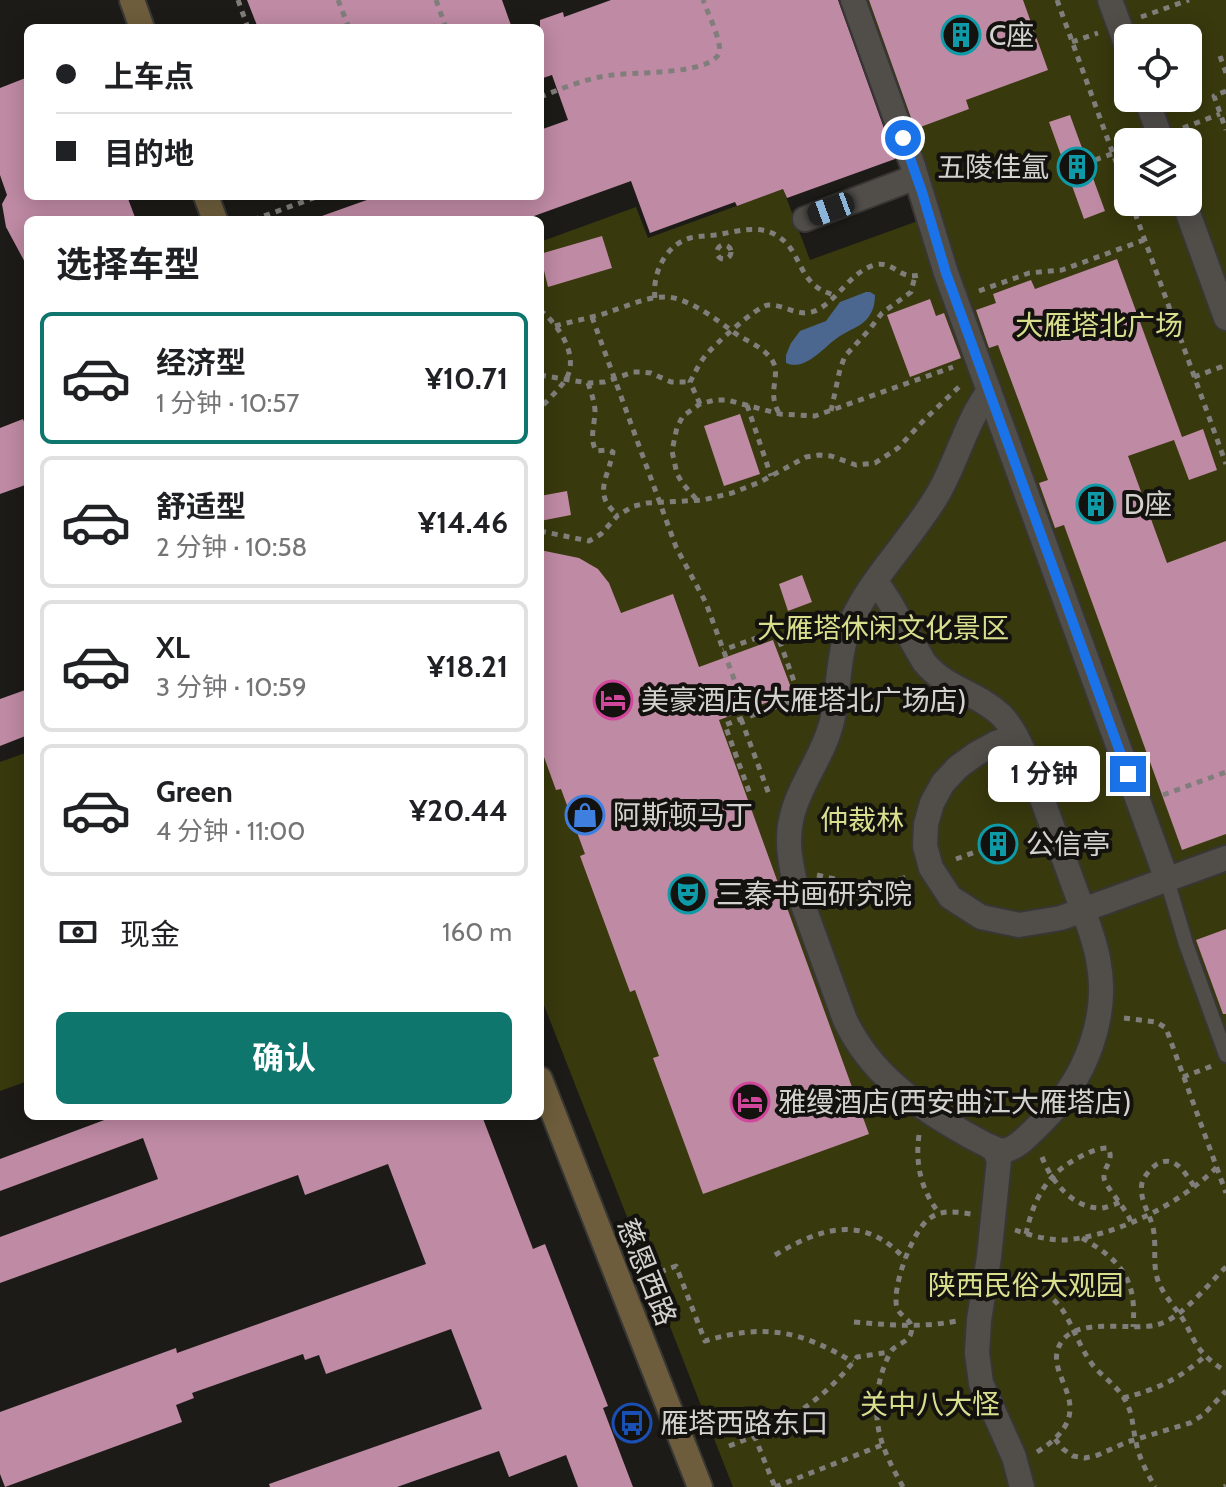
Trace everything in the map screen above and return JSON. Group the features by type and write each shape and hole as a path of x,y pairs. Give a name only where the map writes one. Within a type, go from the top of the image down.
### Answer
{"main road":[{"path":"132,0 141,24"},
{"name":"慈恩西路","path":"544,1089 700,1487"}],"street":[{"path":"853,0 913,166 983,376 1167,880"},
{"path":"1110,0 1119,24"},
{"path":"805,219 908,180 914,173 913,166"},
{"path":"1189,216 1226,318"},
{"path":"983,376 978,406 937,495 860,604 845,637 835,710 793,813 789,861 854,1039 884,1077 925,1110 1001,1153"},
{"path":"876,581 931,671 992,708 1016,736 1029,763 1095,944 1101,973 1099,1015 1080,1070 1051,1114 1036,1129 1001,1153 977,1353 981,1383 1006,1436 1022,1487"},
{"path":"1016,736 996,743 958,767 943,783 932,803 926,824 925,846 931,868 950,897 981,917 1019,925 1061,918 1226,858"}],"lane":[{"path":"1167,880 1222,1060"}],"path":[{"path":"238,0 247,24"},
{"path":"338,0 347,24"},
{"path":"436,0 445,24"},
{"path":"544,96 612,74 676,71 714,60 719,54 720,45 703,0"},
{"path":"1057,0 1113,153 1095,160"},
{"path":"1220,56 1226,73"},
{"path":"1226,91 1214,96 1226,130"},
{"path":"263,216 305,200"},
{"path":"1136,216 1226,464"},
{"path":"655,298 657,270 675,246 688,238 747,229 759,229 781,238 813,286 835,295"},
{"path":"722,233 724,245"},
{"path":"956,300 1029,273 1062,270 1144,240"},
{"path":"690,382 705,357 761,307 777,306 804,313 817,310 861,272 877,265 888,265 903,275 915,276 926,273 942,260"},
{"path":"831,411 845,356 882,313 911,292 915,276"},
{"path":"555,326 655,298 679,300 720,322 772,359 775,368 773,399 780,414"},
{"path":"544,314 555,326 569,353 570,364 566,380 544,405"},
{"path":"592,317 676,547 706,603 770,797 793,813"},
{"path":"1194,377 1226,365"},
{"path":"544,376 588,383 642,372 671,382 690,382"},
{"path":"697,500 677,474 672,451 677,427 683,416 700,404 727,400 780,414 815,416 983,376"},
{"path":"544,532 589,541 601,534 618,515 634,506 697,500 746,488 806,457 831,456 856,465 875,463 898,448 956,388 983,376"},
{"path":"690,382 700,404"},
{"path":"588,383 595,408 593,447 596,451 613,452 604,482 604,501 618,515"},
{"path":"747,405 771,476"},
{"path":"723,650 776,631 800,698 725,725 750,794"},
{"path":"1139,804 1226,772"},
{"path":"793,877 817,875 869,885 899,880 984,849"},
{"path":"1099,1015 1160,1023 1166,1028 1226,1193"},
{"path":"1183,1077 1222,1060"},
{"path":"925,1110 917,1148 918,1167 923,1186 939,1213"},
{"path":"1036,1129 1041,1156 1051,1177 1065,1193 1083,1204 1103,1208 1121,1202"},
{"path":"1026,1234 1034,1205 1051,1177 1070,1162 1101,1148 1108,1148 1111,1157 1104,1174 1105,1183 1121,1202 1131,1222"},
{"path":"1194,1186 1184,1171 1168,1161 1152,1168 1142,1184 1142,1195 1153,1227 1157,1277 1161,1288 1205,1356 1226,1371"},
{"path":"775,1255 798,1241 823,1232 848,1229 873,1234 905,1259"},
{"path":"1082,1238 1112,1258 1123,1272 1133,1297 1133,1327"},
{"path":"660,1272 676,1266 705,1341 746,1331 781,1333 817,1342 853,1362"},
{"path":"1015,1461 1033,1454 1055,1439 1062,1432 1070,1414 1070,1403 1058,1366 1057,1351 1063,1339 1075,1331 1096,1327 1158,1325 1179,1314 1226,1267"},
{"path":"984,1287 1035,1289 1048,1294 1063,1309 1094,1365 1123,1398 1130,1413 1143,1465 1155,1487"},
{"path":"854,1322 930,1326 979,1320"},
{"path":"729,1446 785,1420 810,1404 861,1355 890,1352"},
{"path":"1123,1398 1168,1383 1205,1356"},
{"path":"1055,1439 1067,1453 1085,1458 1190,1423 1203,1415 1226,1391"},
{"path":"754,1435 775,1487 883,1444"}],"green space":[{"name":"陕西民俗大观园","path":"853,0 1226,0 1226,1487 733,1487 544,1005 544,241 636,207 648,238 783,189 810,260 929,217"},
{"path":"24,753 24,1082 0,1091 0,762"}],"water":[{"path":"866,292 875,295 875,298 872,311 864,322 808,361 793,365 786,363 791,343 800,331 826,321 840,302"}],"building":[{"path":"247,0 502,0 511,24 256,24"},
{"path":"611,0 838,0 895,159 787,198 783,189 737,206 735,202 650,233 631,181 534,216 322,216 367,200 544,200 544,129 568,120 552,75 544,78 544,24 540,24 540,20 563,12 564,17"},
{"name":"C座","path":"869,0 1023,0 1048,70 966,100 969,109 915,129"},
{"path":"24,79 24,200 128,200 134,216 24,216 24,261 6,227 2,204 7,195 0,175 0,88"},
{"name":"五陵佳氲","path":"1070,115 1105,211 1084,219 1049,122"},
{"path":"602,236 612,268 548,287 544,253"},
{"name":"D座","path":"1117,259 1182,437 1203,429 1217,470 1189,480 1174,440 1128,456 1167,563 1226,541 1226,834 1182,850 1064,525 1055,528 1039,483 1048,480 998,345 989,348 976,310 996,303 993,294 1031,280 1035,289"},
{"path":"930,299 936,316 944,313 961,358 910,377 887,315"},
{"path":"740,414 760,474 724,486 704,426"},
{"path":"23,419 24,422 24,485 0,494 0,428"},
{"path":"567,491 571,515 544,520 544,495"},
{"path":"544,551 579,558 598,569 609,583 621,613 673,594 699,667 773,640 793,693 719,720 869,1134 703,1194 653,1058 659,1056 635,990 630,992 580,856 585,854 561,789 556,790 544,757"},
{"path":"802,575 812,602 788,611 779,584"},
{"path":"24,690 24,737 0,746 0,699"},
{"name":"公信亭","path":"1006,827 1014,851 990,860 982,836"},
{"path":"1226,929 1226,1014 1223,1014 1196,940"},
{"path":"104,1120 484,1120 533,1249 545,1244 608,1406 603,1408 633,1487 578,1487 566,1455 509,1477 499,1451 397,1487 270,1487 269,1484 482,1409 451,1329 326,1374 319,1355 305,1360 303,1354 192,1393 194,1398 176,1405 182,1422 5,1487 0,1474 0,1412 176,1348 177,1353 426,1264 388,1164 305,1195 298,1175 0,1283 0,1237 158,1179 143,1138 0,1191 0,1159"}],"place":[{"name":"C座","path":"961,35"},
{"name":"五陵佳氲","path":"1077,167"},
{"name":"D座","path":"1096,504"},
{"name":"美豪酒店(大雁塔北广场店)","path":"613,700"},
{"name":"阿斯顿马丁","path":"585,815"},
{"name":"公信亭","path":"998,844"},
{"name":"三秦书画研究院","path":"688,894"},
{"name":"雅缦酒店(西安曲江大雁塔店)","path":"750,1102"},
{"name":"雁塔西路东口","path":"632,1423"}],"route":[{"path":"903,138 946,273 1128,774"}],"park label":[{"name":"大雁塔北广场","path":"1099,325"},
{"name":"大雁塔休闲文化景区","path":"883,628"},
{"name":"仲裁林","path":"862,820"},
{"name":"关中八大怪","path":"930,1404"}]}
